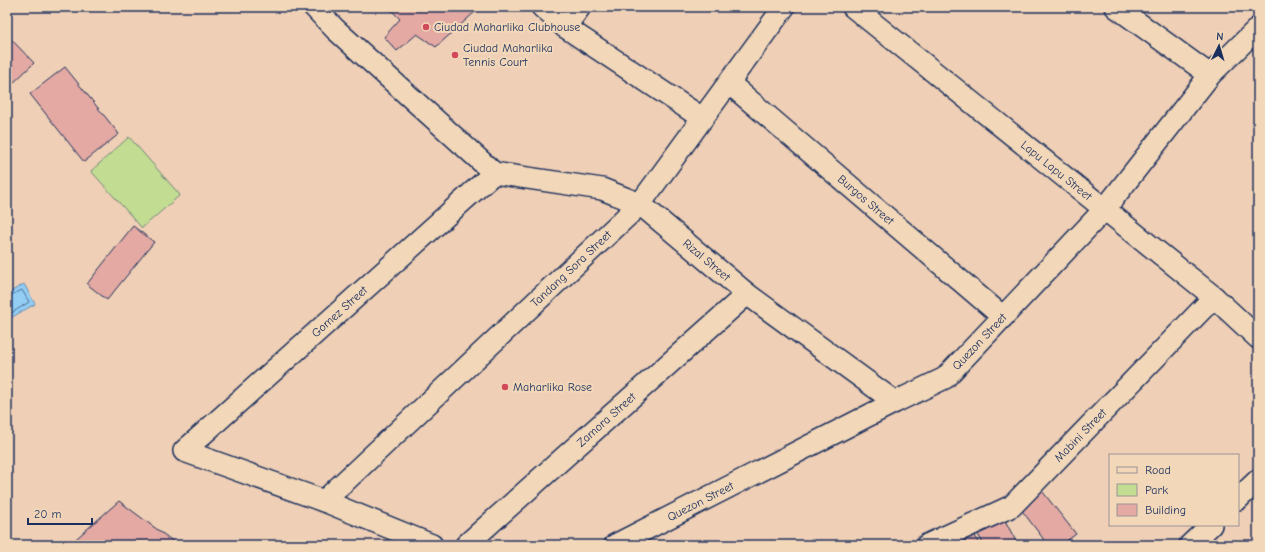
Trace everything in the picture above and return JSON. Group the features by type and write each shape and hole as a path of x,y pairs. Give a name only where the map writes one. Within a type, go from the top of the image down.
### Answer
{"street":[{"path":"314,7 334,29 494,174"},
{"path":"542,7 565,27 702,118"},
{"path":"565,27 580,7"},
{"name":"Tandang Sora Street","path":"324,501 640,204 784,7"},
{"name":"Lapu Lapu Street","path":"853,7 1214,297 1258,338"},
{"path":"1116,7 1210,75"},
{"name":"Quezon Street","path":"615,545 945,378 1104,210 1210,75 1258,28"},
{"name":"Burgos Street","path":"729,83 1003,317"},
{"name":"Rizal Street","path":"494,174 602,189 640,204 747,294 895,402"},
{"name":"Gomez Street","path":"324,501 184,450 494,174"},
{"name":"Zamora Street","path":"466,545 747,294"},
{"name":"Mabini Street","path":"927,545 1012,506 1214,297"},
{"path":"1239,498 1258,480"},
{"path":"324,501 432,545"},
{"path":"1190,545 1210,526"}],"green space":[{"path":"129,137 180,195 142,228 91,171"}],"water":[{"path":"24,284 35,304 7,320 7,294"}],"building":[{"name":"Ciudad Maharlika Clubhouse","path":"388,7 473,7 477,10 436,47 417,34 397,51 384,37 400,19"},
{"path":"7,35 34,63 7,89"},
{"path":"65,67 119,134 84,162 30,94"},
{"path":"133,226 154,242 107,300 87,284"},
{"path":"1042,491 1076,534 1061,545 1048,545 1020,508"},
{"path":"119,501 178,545 69,545"},
{"path":"1002,515 1018,545 984,545 975,529"},
{"path":"975,535 979,545 953,545"}],"place":[{"name":"Ciudad Maharlika Clubhouse","path":"426,27"},
{"name":"Ciudad Maharlika Tennis Court","path":"455,55"},
{"name":"Maharlika Rose","path":"505,387"}]}
